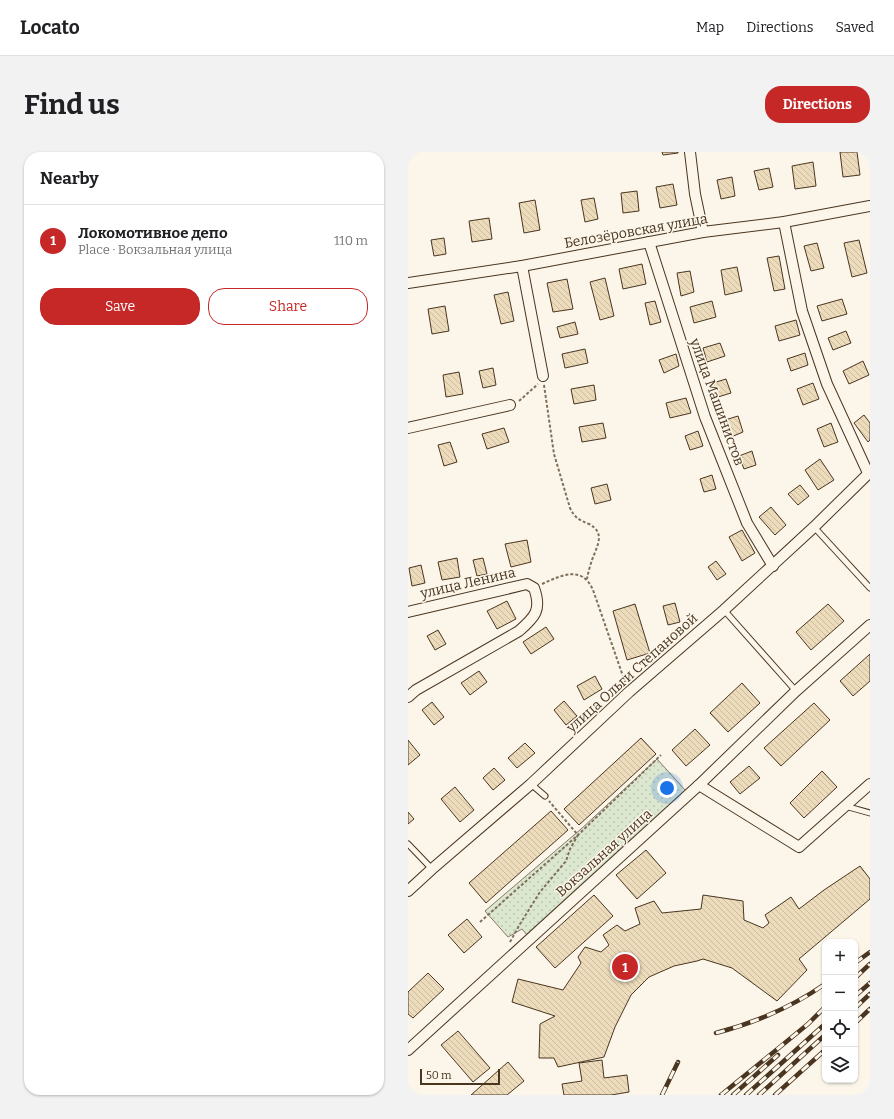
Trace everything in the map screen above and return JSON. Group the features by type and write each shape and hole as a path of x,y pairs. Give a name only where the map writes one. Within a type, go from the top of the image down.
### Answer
{"street":[{"path":"690,152 695,194 703,232"},
{"name":"Белозёровская улица","path":"408,283 522,266 703,232 784,222 870,206"},
{"path":"784,222 804,318 827,384 869,473"},
{"name":"улица Машинистов","path":"649,242 705,417 748,523 773,566"},
{"path":"522,266 543,376"},
{"path":"408,428 510,406"},
{"name":"улица Ольги Степановой","path":"408,891 531,784 629,692 773,566 869,473"},
{"name":"улица Ленина","path":"408,612 516,586 527,584 534,588"},
{"path":"408,697 422,687 519,631 531,620 538,610 538,597 534,588"},
{"name":"Вокзальная улица","path":"408,1050 700,786 796,691 870,625"},
{"path":"700,786 799,847 870,784"}],"lane":[{"path":"814,527 870,588"},
{"path":"724,610 796,691"},
{"path":"531,784 545,796"},
{"path":"845,806 870,813"},
{"path":"408,844 432,869"}],"path":[{"path":"510,406 526,396 543,376"},
{"path":"543,376 554,454 570,508 574,516 596,528 598,534 598,545 587,579"},
{"path":"534,588 557,577 568,574 582,576 587,579 593,590 629,692"},
{"path":"480,922 578,835 661,755"},
{"path":"545,796 578,835"},
{"path":"509,945 540,892 566,861 570,849 578,835"}],"green space":[{"path":"657,759 686,791 527,935 522,929 508,937 485,911 581,829"}],"building":[{"path":"662,152 678,152 678,153 663,155"},
{"path":"840,152 857,152 860,175 843,177"},
{"path":"813,162 816,186 795,189 792,166"},
{"path":"769,168 773,187 759,190 754,171"},
{"path":"732,177 735,196 721,199 717,180"},
{"path":"673,184 677,205 660,208 656,187"},
{"path":"637,191 639,211 623,213 621,193"},
{"path":"594,198 598,219 585,222 581,200"},
{"path":"535,200 540,230 524,233 519,203"},
{"path":"489,218 492,239 472,242 469,221"},
{"path":"444,238 446,254 434,256 431,240"},
{"path":"859,240 867,273 852,277 844,243"},
{"path":"817,243 824,268 811,271 804,246"},
{"path":"779,256 785,289 774,291 767,258"},
{"path":"642,264 646,284 623,289 619,269"},
{"path":"737,267 742,291 725,295 721,270"},
{"path":"690,271 694,292 681,296 677,273"},
{"path":"605,278 614,316 600,320 590,282"},
{"path":"567,279 573,309 553,312 547,283"},
{"path":"508,292 514,321 501,324 494,295"},
{"path":"842,299 847,314 822,321 817,306"},
{"path":"655,301 661,322 650,325 645,303"},
{"path":"712,301 716,317 694,323 690,307"},
{"path":"445,306 449,331 432,334 428,309"},
{"path":"796,320 800,335 779,341 775,326"},
{"path":"575,322 578,334 560,338 557,327"},
{"path":"846,331 851,343 833,350 828,338"},
{"path":"720,343 725,356 707,362 703,348"},
{"path":"585,349 588,363 565,368 562,354"},
{"path":"805,353 808,365 791,371 787,359"},
{"path":"676,354 679,366 664,373 659,360"},
{"path":"863,361 869,375 849,384 843,371"},
{"path":"493,368 496,385 483,388 479,371"},
{"path":"459,372 463,394 446,397 443,375"},
{"path":"726,379 731,393 718,397 713,383"},
{"path":"813,383 819,399 803,405 797,389"},
{"path":"594,385 596,400 574,404 571,389"},
{"path":"686,398 691,413 670,418 666,403"},
{"path":"864,415 870,423 870,440 868,442 854,423"},
{"path":"738,416 743,432 731,437 725,420"},
{"path":"603,423 606,438 582,442 579,427"},
{"path":"831,423 838,442 824,447 817,429"},
{"path":"504,428 509,442 487,449 482,434"},
{"path":"698,431 703,446 690,450 685,436"},
{"path":"450,442 457,462 444,466 438,445"},
{"path":"752,451 756,465 744,469 739,456"},
{"path":"820,459 834,480 818,490 805,470"},
{"path":"712,475 716,489 704,492 700,479"},
{"path":"607,484 611,500 595,504 591,488"},
{"path":"800,485 809,496 798,505 788,494"},
{"path":"771,507 786,525 775,535 759,517"},
{"path":"742,530 755,553 742,561 729,537"},
{"path":"527,540 531,562 511,567 505,544"},
{"path":"457,558 460,577 442,580 438,562"},
{"path":"483,558 487,574 477,576 473,560"},
{"path":"716,561 726,574 717,580 708,567"},
{"path":"421,565 425,583 412,586 409,568"},
{"path":"507,601 516,619 497,629 487,611"},
{"path":"675,603 680,622 668,625 663,606"},
{"path":"635,604 650,653 627,660 613,611"},
{"path":"828,604 844,621 811,650 796,632"},
{"path":"546,627 554,639 531,654 523,642"},
{"path":"438,630 446,644 435,650 427,636"},
{"path":"870,654 870,681 853,696 840,681"},
{"path":"479,671 487,682 470,695 461,683"},
{"path":"595,676 602,689 584,700 577,686"},
{"path":"742,683 760,703 728,732 710,713"},
{"path":"564,701 577,716 566,725 554,710"},
{"path":"432,702 444,717 434,725 422,710"},
{"path":"814,703 830,720 781,766 764,748"},
{"path":"695,729 710,745 686,766 672,750"},
{"path":"641,738 656,754 579,825 564,809"},
{"path":"408,740 420,755 408,765"},
{"path":"525,743 535,753 517,768 508,758"},
{"path":"749,766 760,778 740,794 730,782"},
{"path":"494,768 505,780 493,790 483,778"},
{"path":"822,771 837,787 804,818 790,803"},
{"path":"455,787 474,810 460,822 441,799"},
{"path":"551,811 568,830 486,903 469,883"},
{"path":"408,812 414,819 408,824"},
{"path":"646,850 666,873 637,899 616,875"},
{"path":"860,866 870,879 870,899 799,959 807,970 777,1001 732,968 703,959 674,966 649,977 631,995 615,1027 604,1057 558,1067 554,1058 539,1058 540,1024 555,1016 512,1002 518,979 563,990 581,963 578,957 585,947 601,952 609,945 603,935 617,925 625,931 640,924 635,908 654,901 662,913 701,909 703,895 743,901 744,920 763,928 769,923 765,915 791,897 799,909"},
{"path":"594,895 613,916 555,968 536,947"},
{"path":"467,919 482,937 464,953 448,935"},
{"path":"428,973 444,989 413,1018 408,1014 408,992"},
{"path":"458,1031 490,1068 473,1082 441,1045"},
{"path":"602,1060 604,1078 627,1075 629,1092 611,1095 564,1095 562,1084 582,1081 579,1063"},
{"path":"508,1062 524,1081 507,1095 471,1095"}],"railway":[{"path":"858,961 870,952"},
{"path":"858,975 870,964"},
{"path":"858,993 870,983"},
{"path":"716,1033 758,1019 786,1007 822,986"},
{"path":"858,1005 870,994"},
{"path":"858,1020 870,1009"},
{"path":"721,1095 808,1024 822,1010"},
{"path":"746,1095 822,1027"},
{"path":"759,1095 822,1038"},
{"path":"775,1095 822,1053"},
{"path":"733,1095 778,1055"},
{"path":"662,1095 678,1062"}],"place":[{"name":"Локомотивное депо","path":"625,967"}]}
